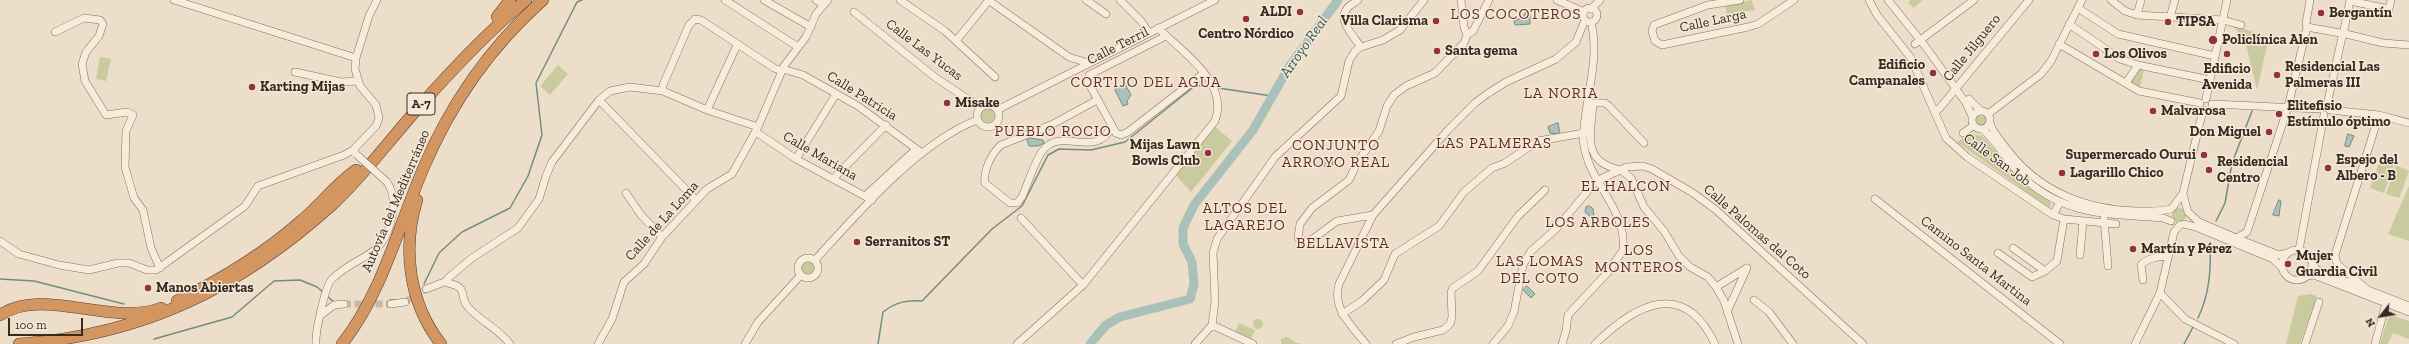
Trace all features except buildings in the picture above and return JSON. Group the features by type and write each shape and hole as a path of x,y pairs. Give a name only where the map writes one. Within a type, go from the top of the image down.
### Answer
{"highway":[{"path":"497,17 510,0"},
{"path":"321,213 433,81 516,0"},
{"name":"Autovía del Mediterráneo","path":"19,344 102,333 145,321 189,303 253,267 284,246 358,177 459,63 526,0"},
{"name":"Autovía del Mediterráneo","path":"344,342 365,309 386,265 423,168 443,128 472,81 495,49 543,0"},
{"path":"430,155 412,220 410,267 412,283 420,310 441,344"},
{"path":"0,315 12,309 50,305 118,314 143,313 171,304 206,286 266,249 302,220 356,170"}],"street":[{"path":"174,0 356,58"},
{"path":"0,241 19,254 59,265 89,270 118,263 129,263 147,270 160,268 244,206 258,186 354,152 376,126 379,118 376,105 358,81 355,69 356,58 369,16 377,0"},
{"path":"725,0 798,47"},
{"path":"764,0 811,27"},
{"path":"816,0 826,2"},
{"path":"900,0 956,41 995,77"},
{"path":"956,41 989,0 1068,57 1088,63"},
{"path":"1086,0 1106,14"},
{"path":"1120,0 1141,21 1149,33"},
{"path":"997,110 1067,73 1215,0"},
{"path":"1358,0 1353,2 1344,12 1344,20 1361,47"},
{"path":"1195,344 1212,325 1215,301 1213,253 1216,242 1275,157 1341,96 1349,61 1361,47 1383,40 1400,30 1424,0"},
{"path":"1461,0 1464,27 1467,35"},
{"path":"1373,215 1337,221 1310,241 1302,242 1298,238 1300,224 1312,208 1349,180 1357,163 1379,131 1387,106 1394,95 1406,86 1435,73 1464,43 1467,35 1473,31 1489,0"},
{"path":"1557,0 1584,12 1595,41 1590,103 1584,134 1586,158 1596,181 1610,200 1618,216 1623,250 1609,271 1568,315 1566,331 1562,344"},
{"path":"1584,12 1591,9 1600,0"},
{"path":"1707,2 1740,0"},
{"name":"Calle Larga","path":"1707,2 1654,26 1652,31 1655,41 1662,45 1748,27 1758,24 1794,0"},
{"name":"Calle San Job","path":"1869,0 1877,15 1911,58 1942,133 1967,157 2053,215 2064,219 2116,224"},
{"path":"1888,0 1974,107 1988,114"},
{"path":"1894,0 1920,40"},
{"path":"1920,40 1974,0"},
{"name":"Calle Jilguero","path":"1934,111 1939,109 2028,0"},
{"path":"1988,114 2041,74 2059,44 2082,0"},
{"path":"2111,0 2125,11 2137,15 2223,20 2240,25"},
{"path":"2137,15 2141,0"},
{"path":"2170,17 2175,0"},
{"path":"2135,344 2160,293 2174,232 2169,215 2172,208 2183,193 2203,104 2210,80 2227,0"},
{"path":"2236,238 2247,232 2288,107 2307,27 2310,0"},
{"path":"2299,250 2325,110 2350,0 2389,9 2391,0"},
{"name":"Calle de La Loma","path":"598,344 612,319 623,284 647,261 662,237 696,200 707,189 732,174 757,129 783,70 811,27 816,14 826,2"},
{"path":"2078,8 2118,34 2215,56"},
{"path":"1366,344 1342,314 1337,301 1339,284 1373,215 1475,103 1506,82 1556,59 1576,42 1588,21 1596,15 1591,9"},
{"name":"Calle Las Yucas","path":"854,12 936,78 980,107"},
{"path":"55,32 84,18 100,20 103,24 99,36 86,52 82,64 82,73 106,115 127,112 133,115 126,131 125,167 134,198 143,210 151,248 160,268"},
{"name":"Calle Patricia","path":"663,91 663,85 689,26 695,19 701,20 737,45 783,70 803,75 836,94 886,125 919,151"},
{"path":"2069,24 2120,59 2138,65 2210,80"},
{"path":"2307,27 2343,33 2383,43 2409,45"},
{"path":"1018,344 1083,285 1215,121 1218,101 1210,81 1204,73 1158,28"},
{"name":"Calle Terril","path":"1112,126 1088,82 1088,77 1092,72 1166,36"},
{"path":"2059,44 2139,91 2203,104 2325,110 2379,115 2409,123"},
{"path":"707,110 737,45"},
{"path":"1067,73 1070,67 1068,57"},
{"path":"2126,83 2138,65"},
{"path":"295,72 340,82 358,81"},
{"path":"1097,100 1053,124 1001,145 995,150 985,172 985,183 1010,203 1017,203 1022,197 1041,153 1047,146 1056,141 1096,143 1104,139 1112,126 1116,133 1121,135 1128,132 1204,73"},
{"path":"1957,87 1970,109 1973,126"},
{"name":"Calle Mariana","path":"447,281 472,258 518,228 539,199 552,162 600,100 618,88 663,91 757,129 796,159 869,198"},
{"path":"796,159 836,94"},
{"path":"600,100 696,200"},
{"path":"1590,103 1605,103 1644,143"},
{"name":"Calle Palomas del Coto","path":"1590,103 1590,147 1594,157 1600,164 1621,170"},
{"path":"989,104 997,110 998,119 993,126 984,126 977,120 977,114 980,107 989,104"},
{"path":"1972,116 1980,110"},
{"path":"1988,114 1996,136 2025,170 2064,196 2104,208 2154,211 2172,208 2179,205 2188,211 2199,222 2279,255 2299,250 2308,255 2317,270 2409,306"},
{"path":"2369,290 2337,264 2334,255 2379,115"},
{"path":"814,260 869,198 919,151 948,134 977,120"},
{"path":"1982,129 1990,123"},
{"path":"833,179 886,125"},
{"path":"1963,132 1973,126 1982,129 2021,175 2060,202 2104,215 2163,218 2171,222 2196,227 2273,259 2282,268 2284,273 2292,279 2302,279 2307,276 2314,275 2409,312"},
{"path":"1342,314 1362,301 1384,280 1395,254 1439,226 1464,192 1492,168 1505,163 1538,141 1584,134"},
{"path":"316,344 325,290 332,279 377,248 386,238 391,223 394,202 387,182 354,152"},
{"name":"Calle Palomas del Coto","path":"1596,181 1621,170 1636,166 1647,167 1693,193 1716,210 1863,344"},
{"path":"1621,170 1631,178 1644,207 1664,231 1684,262 1708,277 1716,286 1738,344"},
{"path":"1493,344 1508,326 1514,312 1523,265 1529,255 1556,229 1596,181"},
{"path":"1396,344 1447,328 1452,317 1451,298 1453,288 1478,271 1518,216 1546,190"},
{"path":"626,193 642,215 662,237"},
{"path":"2174,232 2188,219 2188,211 2183,193"},
{"name":"Camino Santa Martina","path":"1875,199 2060,344"},
{"path":"2053,215 2060,202"},
{"path":"2104,215 2108,266"},
{"path":"1021,218 1083,285"},
{"path":"1998,252 2032,277 2045,271 2057,261 2064,219"},
{"path":"2080,256 2083,221"},
{"path":"2013,248 2045,271"},
{"path":"2282,268 2282,260 2287,253"},
{"path":"2143,280 2141,265 2144,262 2160,256 2168,257"},
{"path":"806,258 814,260 818,268 815,275 808,278 801,275 798,268 800,262 806,258"},
{"path":"2307,276 2312,263"},
{"path":"1716,286 1747,268 1727,312"},
{"path":"745,344 763,316 801,275"},
{"path":"426,289 447,281 459,286 467,306 510,344"},
{"path":"2160,293 2185,319 2234,344"},
{"path":"1754,300 1769,312 1793,344"},
{"path":"391,304 405,302"},
{"path":"2305,344 2319,302"},
{"path":"2375,344 2386,303"},
{"path":"321,315 334,305 344,304"},
{"path":"1595,344 1615,325 1635,313 1648,308 1672,304 1682,305 1695,314 1715,344"},
{"path":"1212,325 1253,344"}],"green space":[{"path":"1751,0 1755,10 1727,14 1725,6"},
{"path":"1911,0 1923,0 1914,8 1908,3"},
{"path":"2232,25 2269,37 2257,90 2245,40"},
{"path":"100,57 111,59 106,81 96,79"},
{"path":"558,65 568,74 550,95 540,86"},
{"path":"2138,67 2144,69 2140,87 2130,82"},
{"path":"984,107 990,107 995,112 993,121 990,123 984,123 979,118 979,112"},
{"path":"1979,115 1983,115 1985,116 1985,124 1979,125 1976,122 1976,118"},
{"name":"Mijas Lawn Bowls Club","path":"1214,126 1232,141 1191,192 1175,174"},
{"path":"1971,133 1982,136 2012,172 2049,200 2051,205 2049,208 1957,142"},
{"path":"2380,160 2394,165 2384,193 2370,188"},
{"path":"2396,165 2409,171 2399,198 2386,194"},
{"path":"2409,186 2409,241 2388,234"},
{"path":"2176,208 2182,208 2186,212 2186,218 2182,222 2176,222 2172,218 2172,212"},
{"path":"808,261 813,263 815,268 813,273 808,275 803,273 801,268 803,263"},
{"path":"2311,294 2317,296 2300,344 2286,344 2298,296"},
{"path":"2393,316 2409,321 2409,339 2393,333 2388,344 2380,344 2388,318"},
{"path":"1258,319 1263,324 1258,329 1253,324"},
{"path":"1239,323 1255,330 1251,339 1235,331"},
{"path":"1285,337 1302,344 1281,344 1281,339"}],"shaded area":[{"path":"1526,12 1530,14 1530,24 1515,25 1514,21 1523,17"},
{"path":"1125,84 1131,95 1127,101 1128,104 1123,106 1115,90"},
{"path":"1558,123 1560,134 1550,133 1548,127"},
{"path":"2348,134 2354,136 2349,147 2345,146"},
{"path":"1030,138 1043,140 1044,143 1038,146 1029,146 1027,140"},
{"path":"1328,158 1333,163 1328,168 1323,163"},
{"path":"2279,200 2281,201 2279,216 2273,215"},
{"path":"1590,206 1593,209 1594,216 1591,217 1585,212 1586,207"},
{"path":"1527,286 1535,294 1531,298 1523,290"}],"waterway":[{"path":"424,284 439,253 462,232 510,208 528,176 542,135 536,83 577,2 582,0"},
{"name":"Arroyo Real","path":"1090,344 1106,325 1120,317 1190,299 1194,284 1192,262 1183,244 1183,228 1194,205 1253,130 1289,67 1338,0"},
{"path":"878,344 883,312 901,302 922,301 992,229 1022,206 1048,155 1059,149 1091,150 1125,142 1196,85 1208,87"},
{"path":"1218,88 1272,96"},
{"path":"2216,221 2225,203 2232,163 2252,111"},
{"path":"2198,318 2205,299 2209,281 2210,242"},
{"path":"0,279 34,281 124,304"},
{"path":"154,339 232,317 274,281 300,280 317,287 324,293"},
{"path":"328,297 334,302"},
{"path":"390,300 398,300"},
{"path":"2184,344 2193,327"}],"tunnel":[{"path":"405,302 426,289"},
{"path":"344,304 391,304"}],"place":[{"name":"ALDI","path":"1300,12"},
{"name":"Bergantín","path":"2321,13"},
{"name":"Centro Nórdico","path":"1246,19"},
{"name":"Villa Clarisma","path":"1436,21"},
{"name":"TIPSA","path":"2168,22"},
{"name":"Policlínica Alen","path":"2213,40"},
{"name":"Santa gema","path":"1437,51"},
{"name":"Los Olivos","path":"2096,54"},
{"name":"Edificio Avenida","path":"2227,54"},
{"name":"Edificio Campanales","path":"1933,73"},
{"name":"Residencial Las Palmeras III","path":"2277,75"},
{"name":"Karting Mijas","path":"252,87"},
{"name":"Misake","path":"947,103"},
{"name":"Malvarosa","path":"2153,111"},
{"name":"Elitefisio Estímulo óptimo","path":"2279,114"},
{"name":"Don Miguel","path":"2269,132"},
{"name":"Mijas Lawn Bowls Club","path":"1208,153"},
{"name":"Supermercado Ourui","path":"2204,155"},
{"name":"Espejo del Albero - B","path":"2328,168"},
{"name":"Residencial Centro","path":"2209,170"},
{"name":"Lagarillo Chico","path":"2062,173"},
{"name":"Serranitos ST","path":"857,242"},
{"name":"Martín y Pérez","path":"2133,249"},
{"name":"Mujer Guardia Civil","path":"2288,264"},
{"name":"Manos Abiertas","path":"148,288"}],"district":[{"name":"LOS COCOTEROS","path":"1516,15"},
{"name":"CORTIJO DEL AGUA","path":"1146,83"},
{"name":"LA NORIA","path":"1561,94"},
{"name":"PUEBLO ROCIO","path":"1053,132"},
{"name":"LAS PALMERAS","path":"1494,144"},
{"name":"CONJUNTO ARROYO REAL","path":"1336,154"},
{"name":"EL HALCON","path":"1626,187"},
{"name":"ALTOS DEL LAGAREJO","path":"1245,218"},
{"name":"LOS ARBOLES","path":"1598,223"},
{"name":"BELLAVISTA","path":"1343,244"},
{"name":"LOS MONTEROS","path":"1639,260"},
{"name":"LAS LOMAS DEL COTO","path":"1540,270"}]}
